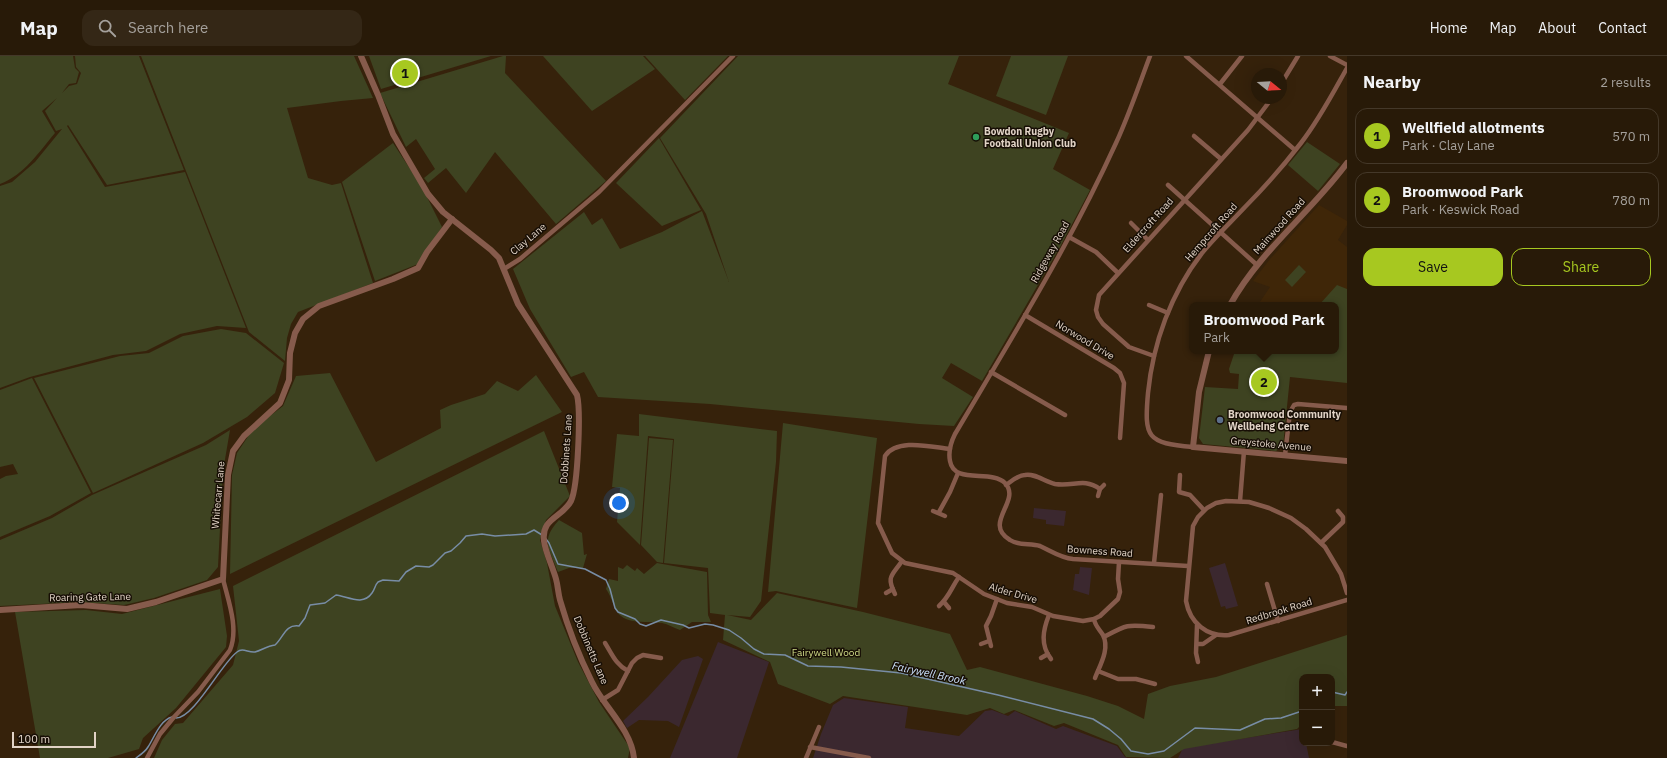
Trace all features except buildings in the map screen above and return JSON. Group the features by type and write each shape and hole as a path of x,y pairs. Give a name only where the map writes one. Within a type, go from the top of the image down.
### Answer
{"street":[{"name":"Clay Lane","path":"361,56 393,134 428,194 452,219 491,250 499,258 504,269 520,259 599,192 733,56"},
{"name":"Ridgeway Road","path":"950,449 954,434 1025,315 1069,237 1118,138 1150,56"},
{"path":"1186,56 1296,150"},
{"path":"1220,84 1242,56"},
{"path":"1287,74 1298,56"},
{"path":"1330,56 1347,66"},
{"name":"Hempcroft Road","path":"1193,447 1162,442 1152,436 1147,428 1146,415 1154,356 1168,312 1190,271 1202,253 1296,150 1314,124 1347,66"},
{"name":"Eldercroft Road","path":"1154,356 1137,351 1126,345 1103,324 1098,317 1096,307 1099,295 1220,160 1268,104"},
{"path":"1194,135 1220,160"},
{"name":"Mainwood Road","path":"1232,302 1257,265 1321,195 1347,163"},
{"path":"1168,184 1257,265"},
{"name":"Whitecarr Lane","path":"147,758 160,734 198,692 230,650 233,642 233,629 223,578 223,559 228,475 233,451 244,436 280,403 289,380 290,353 295,333 302,319 319,306 393,279 418,268 427,252 452,219"},
{"path":"1130,223 1148,240"},
{"path":"1069,237 1096,252 1118,273"},
{"name":"Dobbinets Lane","path":"504,269 518,304 576,395 578,402 579,427 573,495 565,509 547,524 543,533 544,544"},
{"path":"1149,304 1168,312"},
{"name":"Norwood Drive","path":"1025,315 1120,373 1125,386 1120,438"},
{"path":"1193,447 1199,392 1208,354"},
{"path":"991,372 1065,416"},
{"path":"1285,455 1290,412 1294,405 1298,404 1347,408"},
{"name":"Alder Drive","path":"950,449 902,445 892,449 885,456 878,524 889,549 894,556 913,566 949,572 984,594 1007,603 1034,608 1049,615 1082,620 1094,619"},
{"name":"Greystoke Avenue","path":"1193,447 1347,461"},
{"path":"950,449 950,464 958,472 996,479 1006,485 1018,477 1028,474 1059,484 1089,482 1102,487 1098,496"},
{"path":"1240,501 1244,451"},
{"path":"939,512 950,492 958,472"},
{"path":"1180,475 1179,492 1190,495 1204,510"},
{"name":"Bowness Road","path":"1006,485 1009,489 1009,498 1001,516 1000,524 1002,532 1009,540 1017,543 1039,546 1069,559 1188,566"},
{"path":"1154,563 1161,495"},
{"path":"1216,635 1207,632 1197,624 1190,614 1186,601 1188,566 1193,529 1198,517 1204,510 1218,502 1240,501 1262,506 1284,514 1306,529 1329,553 1347,593"},
{"path":"933,511 939,512 945,516"},
{"path":"1321,543 1343,522 1343,517 1338,511"},
{"name":"Dobbinetts Lane","path":"544,544 568,626 592,682 602,700 622,727 633,749 634,758"},
{"path":"886,593 894,592 890,578 902,561"},
{"path":"1095,678 1105,652 1106,642 1094,619 1102,614 1119,598 1119,562"},
{"path":"939,606 949,596 952,587 959,577"},
{"name":"Roaring Gate Lane","path":"0,610 81,605 127,609 156,602 223,578"},
{"path":"1267,584 1278,621"},
{"path":"981,644 990,643 986,626 997,599"},
{"name":"Redbrook Road","path":"1197,644 1203,644 1216,635 1229,635 1347,600"},
{"path":"944,602 949,608"},
{"path":"1049,615 1043,634 1045,647 1051,659"},
{"path":"1104,637 1122,626 1142,623 1153,627"},
{"path":"1197,624 1198,662"},
{"path":"605,644 620,667 628,671"},
{"path":"1041,658 1048,654"},
{"path":"602,700 618,690 632,662 643,655 661,658"},
{"path":"1098,671 1118,679 1136,679 1155,684"},
{"path":"1147,689 1148,683"},
{"path":"806,758 819,727"},
{"path":"1335,743 1347,746"},
{"path":"810,747 869,758"}],"shaded area":[{"path":"1319,205 1347,221 1347,225 1338,240 1347,247 1347,383 1337,354 1339,354 1339,302 1260,302 1270,287 1253,281 1270,259"},
{"path":"1034,508 1066,511 1064,526 1046,524 1046,520 1033,518"},
{"path":"1225,563 1238,606 1226,609 1225,606 1221,607 1209,568"},
{"path":"1080,567 1092,568 1089,595 1073,590 1075,574 1079,574"},
{"path":"718,642 769,662 737,758 670,758"},
{"path":"698,656 703,659 679,727 668,721 639,720 627,728 623,721 648,697 682,660"},
{"path":"844,698 908,707 905,728 959,736 985,711 992,710 1008,716 1015,711 1056,729 1063,726 1117,746 1125,757 1128,758 813,758 833,705"},
{"path":"1299,729 1299,746 1307,746 1309,758 1178,758 1183,748"}],"green space":[{"path":"0,56 73,56 75,68 79,72 76,83 69,84 62,93 69,86 77,84 81,73 76,67 75,56 139,56 184,170 107,185 68,125 67,126 105,187 185,172 246,328 217,326 180,334 146,351 113,355 30,377 0,388 0,186 12,182 35,162 62,129 56,131 45,111 57,98 42,111 55,133 24,169 9,180 0,184"},
{"path":"141,56 354,56 373,98 287,108 308,178 332,185 341,183 373,283 298,312 291,324 287,338 285,361 249,332"},
{"path":"369,56 491,56 381,89"},
{"path":"506,56 505,73 606,181 556,224 495,152 466,193 446,168 428,183 424,178 435,169 416,139 406,147 380,93"},
{"path":"543,56 643,56 655,69 592,111"},
{"path":"645,56 728,56 685,100"},
{"path":"738,56 959,56 948,84 1069,133 1053,169 1090,190 1060,247 982,381 951,363 942,378 973,397 954,426 710,404 598,397 584,372 571,377 530,309 513,269 584,212 592,225 602,218 620,249 662,232 702,211 729,282 706,214 660,138"},
{"path":"1011,56 1068,56 1046,115 996,96"},
{"path":"659,138 701,210 662,226 616,183"},
{"path":"1307,142 1340,164 1318,191 1288,165"},
{"path":"393,143 422,187 442,227 418,264 375,281 342,182"},
{"path":"1299,265 1306,272 1292,287 1285,280"},
{"path":"1337,285 1347,289 1347,383 1290,377 1283,446 1276,451 1203,444 1199,438 1205,387 1238,389 1239,374 1230,373 1229,369 1234,354 1339,354 1339,302 1322,302"},
{"path":"221,329 246,333 284,363 275,393 247,417 203,443 93,493 34,378 120,356 149,353 183,336"},
{"path":"330,373 376,462 441,428 440,410 485,394 497,381 518,391 536,375 562,412 230,574 232,475 237,453 253,429 283,406 296,376"},
{"path":"32,378 91,493 50,516 0,537 0,479 6,476 18,474 13,464 0,467 0,390"},
{"name":"Fairywell Wood","path":"639,414 777,431 776,462 761,601 750,617 727,615 751,620 777,593 863,612 950,634 967,670 980,667 1087,696 1118,706 1144,719 1148,694 1170,686 1216,677 1347,635 1347,706 1335,706 1335,674 1299,674 1299,727 1297,729 1184,749 1170,758 1126,757 1118,745 1064,723 1054,726 1014,710 1004,714 990,708 967,715 843,696 830,704 778,684 770,662 723,640 725,615 710,613 708,568 664,563 674,439 648,436 640,545 617,522 620,488 612,487 617,434 639,436"},
{"path":"783,423 877,438 857,608 776,591 768,592"},
{"path":"230,430 223,471 218,567 207,580 154,598 124,605 80,602 0,606 0,540 52,518 92,495 206,445"},
{"path":"544,431 570,496 546,520 540,540 547,563 555,606 578,662 599,702 630,748 628,758 154,758 162,740 175,724 183,723 233,665 239,641 233,586"},
{"path":"649,438 673,440 663,563 657,562 641,545"},
{"path":"559,520 582,533 584,555 587,554 583,568 569,568 558,572 549,551 548,539 553,527"},
{"path":"657,563 707,572 708,615 711,622 692,622 680,630 662,623 632,621 621,616 617,612 606,589 609,579 618,581 618,567 623,569 627,565 635,571 637,568 644,574"},
{"path":"220,589 227,636 226,647 176,708 143,738 139,749 108,758 40,758 15,612 86,610 122,614"}],"waterway":[{"name":"Fairywell Brook","path":"176,718 183,716 191,709 223,667 237,652 241,650 255,652 275,645 288,629 294,626 299,626 305,618 310,605 325,603 336,595 356,600 364,599 372,593 378,582 383,580 399,581 406,572 416,566 429,567 433,565 445,553 451,551 466,536 482,534 495,536 526,534 534,530 542,535"},
{"name":"Fairywell Brook","path":"546,539 558,564 585,569 606,580 615,608 618,612 635,619 640,624 646,626 661,620 683,625 689,628 705,624 713,625 729,630 754,649 764,654 785,655 808,666 841,667 901,673 998,695 1093,719 1121,739 1131,751 1148,754 1164,751 1195,728 1240,730 1265,719 1281,718 1299,712"},
{"name":"Fairywell Brook","path":"1335,693 1345,695 1347,692"},
{"name":"Fairywell Brook","path":"136,758 147,749 161,725 172,717"}],"place":[{"name":"Wellfield allotments","path":"405,73"},
{"name":"Bowdon Rugby Football Union Club","path":"976,137"},
{"name":"Broomwood Park","path":"1264,382"},
{"name":"Broomwood Community Wellbeing Centre","path":"1220,420"}]}
